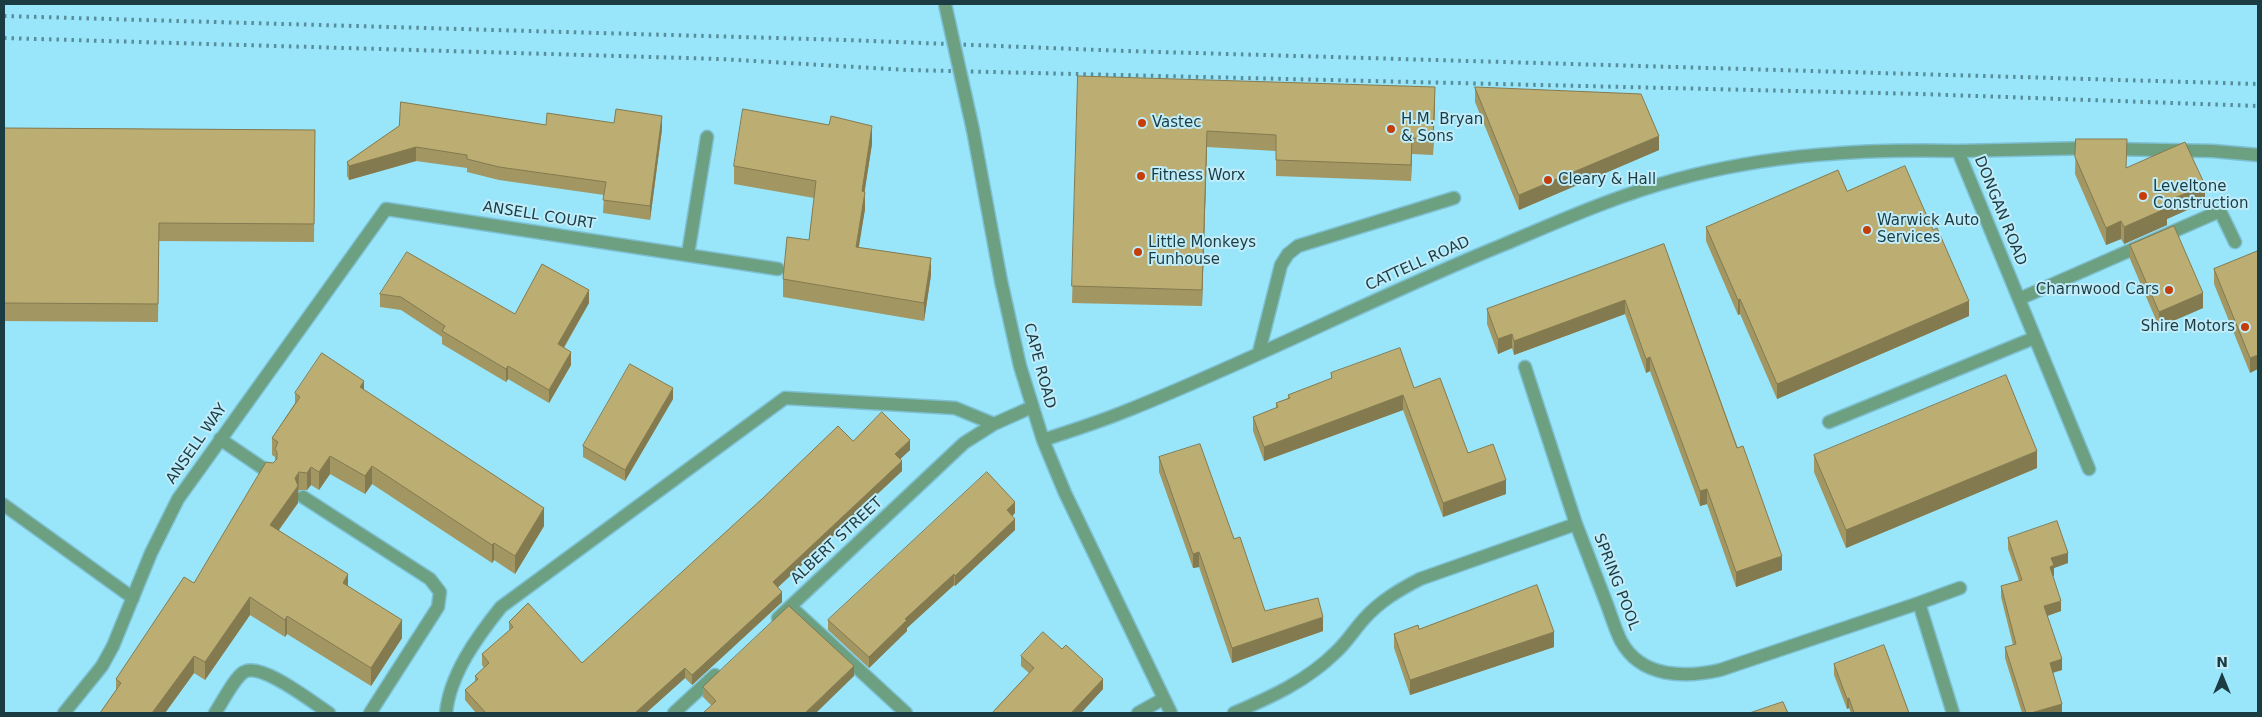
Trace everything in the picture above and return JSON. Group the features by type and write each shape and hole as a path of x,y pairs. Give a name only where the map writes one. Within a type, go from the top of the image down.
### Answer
{"street":[{"name":"CAPE ROAD","path":"945,4 973,130 1001,281 1020,366 1032,407 1043,440 1065,493 1171,713"},
{"path":"688,254 707,137"},
{"path":"1958,151 2054,147 2213,151 2258,155"},
{"name":"DONGAN ROAD","path":"1817,154 1887,150 1958,151 2089,469"},
{"name":"CATTELL ROAD","path":"1043,440 1126,411 1464,260 1606,202 1678,179 1744,165 1817,154"},
{"path":"1259,352 1281,266 1288,254 1298,246 1454,198"},
{"name":"ANSELL COURT","path":"386,209 778,269"},
{"name":"ANSELL WAY","path":"64,713 102,666 120,631 150,553 178,499 386,209"},
{"path":"2019,298 2220,211 2235,242"},
{"path":"1829,422 2034,338"},
{"path":"1525,367 1576,524"},
{"path":"446,713 451,690 477,637 501,607 785,398 955,408 994,424"},
{"name":"ALBERT STREET","path":"769,627 964,443 994,424 1032,407"},
{"path":"220,439 270,473"},
{"path":"303,497 430,579 440,592 438,607 370,713"},
{"path":"4,505 133,598"},
{"name":"SPRING POOL","path":"1234,713 1284,691 1314,671 1337,652 1374,609 1396,592 1420,579 1576,524 1622,642 1642,661 1655,670 1666,673 1692,675 1720,670 1960,588"},
{"path":"1919,603 1953,713"},
{"path":"790,607 906,713"},
{"path":"674,713 725,667"},
{"path":"215,713 236,681 245,672 256,670 270,675 330,713"},
{"path":"1138,713 1164,699"}],"building":[{"path":"1078,76 1435,87 1433,139 1412,138 1411,165 1276,160 1276,135 1207,131 1202,290 1072,286"},
{"name":"Cleary & Hall","path":"1475,87 1641,94 1659,136 1519,195"},
{"path":"401,102 546,125 547,113 614,123 616,109 662,116 650,206 603,200 606,182 499,167 467,159 467,155 416,147 349,166 347,162 399,126"},
{"path":"743,109 829,125 831,116 872,126 862,191 865,192 856,247 931,258 924,303 783,279 787,237 809,240 816,181 734,166"},
{"path":"4,128 315,130 314,224 159,223 158,304 4,303"},
{"name":"Leveltone Construction","path":"2076,139 2127,139 2126,168 2185,142 2205,185 2165,202 2167,208 2124,227 2121,221 2106,228 2075,157"},
{"path":"1905,166 1933,230 1937,228 1969,301 1777,384 1706,227 1838,170 1847,191"},
{"path":"2174,226 2203,293 2159,312 2130,245"},
{"path":"1664,244 1737,448 1743,446 1782,556 1736,572 1707,489 1700,491 1650,357 1646,359 1625,300 1514,341 1512,334 1498,339 1487,309"},
{"name":"Shire Motors","path":"2258,251 2258,355 2250,358 2214,269"},
{"path":"407,252 515,314 542,264 589,290 558,344 571,352 549,390 508,366 506,369 442,331 445,326 401,297 380,294"},
{"path":"1400,348 1414,388 1440,378 1468,453 1493,444 1506,480 1443,503 1403,395 1264,447 1253,417 1278,407 1276,403 1290,398 1288,395 1332,378 1331,373"},
{"path":"322,353 364,381 360,387 544,508 515,556 494,543 492,545 372,466 365,476 330,456 319,472 311,467 307,473 299,472 295,478 298,486 270,525 348,574 343,583 402,620 371,668 287,616 285,620 250,597 205,662 194,656 152,713 100,713 121,683 116,679 184,577 194,583 266,462 273,463 277,459 275,449 278,442 272,438 300,397 295,393"},
{"path":"630,364 673,388 625,470 583,446"},
{"path":"2006,375 2037,451 1846,530 1814,455"},
{"path":"882,412 910,440 895,454 902,461 773,582 782,592 692,675 685,668 635,713 486,713 465,690 478,679 475,676 489,663 482,654 513,627 509,622 528,603 582,663 763,498 838,426 853,441"},
{"path":"1200,444 1234,539 1240,537 1265,611 1318,598 1323,617 1232,648 1199,552 1193,554 1159,457"},
{"path":"987,472 1015,502 1007,510 1015,519 955,576 954,574 905,619 907,620 869,657 828,620"},
{"path":"2057,521 2068,553 2051,558 2054,565 2050,567 2061,601 2044,606 2062,659 2050,663 2062,704 2026,713 2005,647 2016,644 2001,586 2022,580 2008,538"},
{"path":"1537,585 1554,632 1410,680 1394,634 1418,625 1419,629"},
{"path":"789,606 854,666 805,713 703,713 716,701 703,687"},
{"path":"1043,632 1062,649 1066,645 1103,679 1071,713 992,713 1034,668 1021,656"},
{"path":"1884,645 1909,713 1854,713 1834,664"},
{"path":"1783,702 1788,713 1750,713"}],"railway":[{"path":"4,16 2258,84"},
{"path":"4,38 720,59 907,70 1921,94 2258,106"}],"place":[{"name":"Vastec","path":"1142,123"},
{"name":"H.M. Bryan & Sons","path":"1391,129"},
{"name":"Fitness Worx","path":"1141,176"},
{"name":"Cleary & Hall","path":"1548,180"},
{"name":"Leveltone Construction","path":"2143,196"},
{"name":"Warwick Auto Services","path":"1867,230"},
{"name":"Little Monkeys Funhouse","path":"1138,252"},
{"name":"Charnwood Cars","path":"2169,290"},
{"name":"Shire Motors","path":"2245,327"}]}
